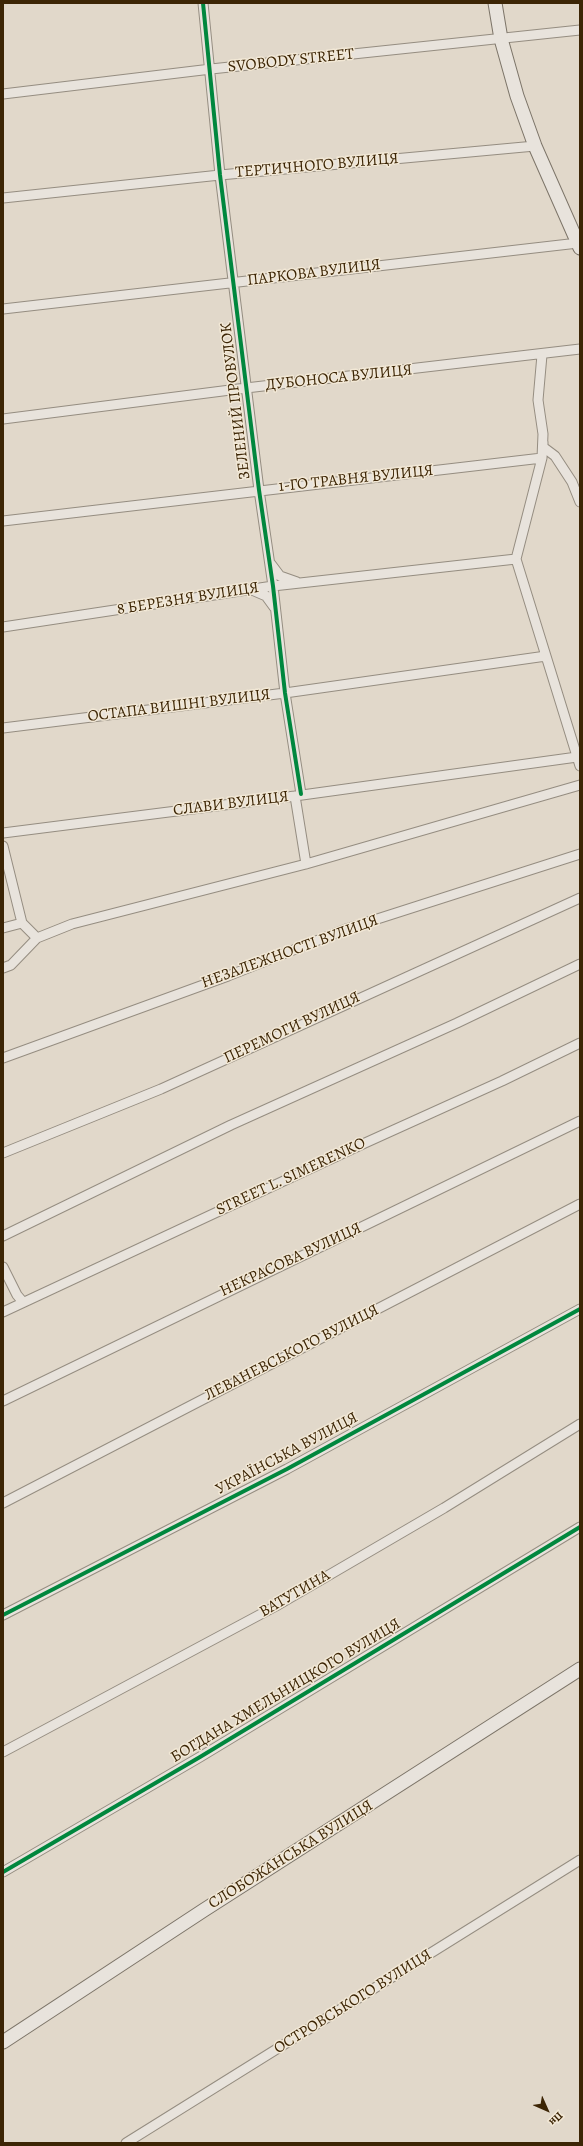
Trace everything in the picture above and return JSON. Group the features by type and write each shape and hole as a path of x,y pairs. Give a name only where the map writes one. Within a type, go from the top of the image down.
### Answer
{"main road":[{"path":"495,3 501,39 517,96 535,146 579,245"},
{"name":"СЛОБОЖАНСЬКА ВУЛИЦЯ","path":"3,2042 198,1914 580,1669"}],"street":[{"name":"ЗЕЛЕНИЙ ПРОВУЛОК","path":"203,3 211,70 220,175 259,490 273,586 306,864"},
{"name":"SVOBODY STREET","path":"3,94 580,30"},
{"name":"ТЕРТИЧНОГО ВУЛИЦЯ","path":"3,198 220,175 535,146"},
{"name":"ПАРКОВА ВУЛИЦЯ","path":"3,309 234,282 579,245"},
{"name":"ДУБОНОСА ВУЛИЦЯ","path":"3,419 246,388 542,355 580,349"},
{"path":"542,355 538,400 543,434 543,447 555,456 572,482 580,502"},
{"path":"543,434 542,458 516,559 580,766"},
{"name":"1-ГО ТРАВНЯ ВУЛИЦЯ","path":"3,521 542,458"},
{"name":"8 БЕРЕЗНЯ ВУЛИЦЯ","path":"3,627 248,589 516,559"},
{"path":"269,561 280,576 300,583"},
{"path":"248,589 266,596 273,603 275,611"},
{"name":"ОСТАПА ВИШНІ ВУЛИЦЯ","path":"3,728 285,693 546,656"},
{"name":"СЛАВИ ВУЛИЦЯ","path":"3,833 577,757"},
{"path":"3,968 11,965 37,938 72,924 306,864 580,785"},
{"path":"3,846 22,923 37,938"},
{"name":"НЕЗАЛЕЖНОСТІ ВУЛИЦЯ","path":"3,1058 228,976 346,929 580,854"},
{"name":"ПЕРЕМОГИ ВУЛИЦЯ","path":"3,1153 161,1089 580,898"},
{"path":"3,928 22,923"},
{"path":"3,1236 231,1125 397,1049 458,1023 580,964"},
{"name":"STREET L. SIMERENKO","path":"3,1312 358,1146 502,1081 580,1043"},
{"name":"НЕКРАСОВА ВУЛИЦЯ","path":"3,1401 580,1121"},
{"name":"ЛЕВАНЕВСЬКОГО ВУЛИЦЯ","path":"3,1503 580,1204"},
{"path":"3,1267 17,1295 23,1302"},
{"name":"УКРАЇНСЬКА ВУЛИЦЯ","path":"3,1615 287,1469 580,1310"},
{"name":"ВАТУТИНА","path":"3,1752 276,1606 444,1508 580,1424"},
{"name":"БОГДАНА ХМЕЛЬНИЦКОГО ВУЛИЦЯ","path":"3,1872 200,1757 580,1527"},
{"name":"ОСТРОВСЬКОГО ВУЛИЦЯ","path":"126,2143 580,1860"}],"cycle path":[{"path":"203,3 220,175 259,490 273,586 285,693 301,794"},
{"path":"3,1615 287,1469 580,1309"},
{"path":"3,1872 200,1757 580,1527"}]}
